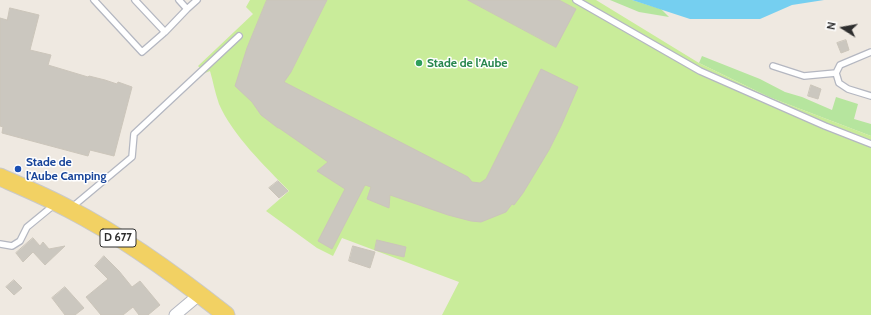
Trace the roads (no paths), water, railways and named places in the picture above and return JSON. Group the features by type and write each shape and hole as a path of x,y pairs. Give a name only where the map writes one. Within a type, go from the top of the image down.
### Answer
{"main road":[{"name":"D 677","path":"0,177 63,206 128,243 200,294 226,315"}],"street":[{"path":"175,315 200,294"}],"lane":[{"path":"94,0 142,52 165,32 197,0"},
{"path":"135,0 165,32"},
{"path":"178,0 187,9"},
{"path":"576,0 700,71 825,126 871,144"},
{"path":"0,244 12,246 20,241 27,227 63,206 132,157 134,134 238,36"},
{"path":"871,52 840,65 836,73 839,82 848,88 871,96"},
{"path":"773,66 804,76 836,73"}],"water":[{"path":"632,0 824,0 792,5 760,19 690,19"}],"place":[{"name":"Stade de l’Aube","path":"419,63"},
{"name":"Stade de l'Aube Camping","path":"18,169"}]}
